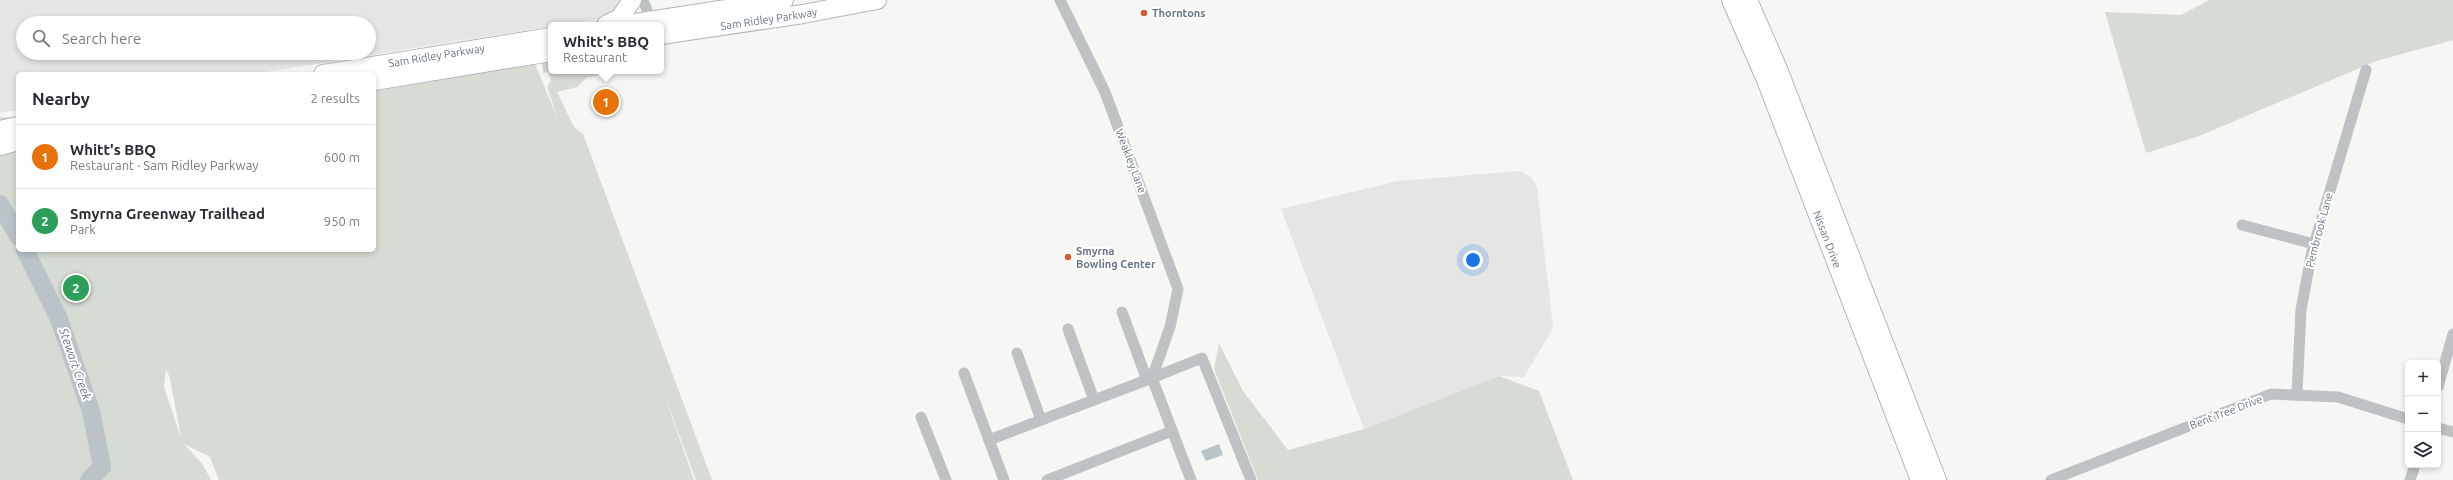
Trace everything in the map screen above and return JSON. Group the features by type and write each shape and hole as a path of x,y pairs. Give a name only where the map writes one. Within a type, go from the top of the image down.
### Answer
{"main road":[{"path":"612,22 620,18 632,0"},
{"name":"Sam Ridley Parkway","path":"664,25 784,0"},
{"name":"Sam Ridley Parkway","path":"664,26 803,14 877,0"},
{"name":"Nissan Drive","path":"1731,0 1766,80 1920,480"},
{"name":"Nissan Drive","path":"1748,0 1778,69 1937,480"},
{"name":"Sam Ridley Parkway","path":"335,72 548,37"},
{"name":"Sam Ridley Parkway","path":"376,81 548,52"},
{"path":"0,130 16,126"},
{"path":"0,146 16,142"}],"street":[{"path":"643,0 654,22"},
{"name":"Weakley Lane","path":"1060,0 1105,92 1178,289 1170,327 1149,379"},
{"name":"Pembrook Lane","path":"2297,394 2301,310 2314,244 2366,70"},
{"path":"2242,225 2314,244"},
{"path":"1122,312 1191,480"},
{"path":"1068,329 1094,400"},
{"path":"2441,376 2453,334"},
{"path":"1017,353 1041,420"},
{"path":"989,440 1202,358 1251,480"},
{"path":"964,373 1004,480"},
{"name":"Bent Tree Drive","path":"2051,480 2271,394 2338,397 2405,418"},
{"path":"921,417 946,480"},
{"path":"2441,429 2453,432"},
{"path":"1047,480 1172,431"},
{"path":"2410,480 2414,468"}],"shaded area":[{"path":"0,0 628,0 634,13 578,22 548,22 548,27 376,54 376,16 16,16 16,60 340,60 265,72 16,72 16,110 0,113"},
{"path":"2210,0 2453,0 2453,40 2376,61 2199,136 2146,153 2105,12 2181,15"},
{"path":"548,58 548,72 543,73 542,59"},
{"path":"533,59 559,122 547,87 551,80 549,74 601,74 586,78 577,87 557,92 574,127 583,134 712,480 696,480 663,391 694,480 219,480 210,457 184,444 203,465 211,480 0,480 0,117 16,118 16,252 376,252 376,87","holes":["166,369 170,378 181,438 164,387"]},
{"path":"1519,171 1531,177 1537,187 1553,328 1524,377 1499,376 1364,429 1281,209 1398,181"},
{"path":"1219,343 1243,391 1288,450 1364,429 1499,376 1539,391 1573,480 1258,480 1214,369"},
{"path":"1219,444 1223,455 1206,461 1201,451"}],"waterway":[{"name":"Stewart Creek","path":"0,204 16,232"},
{"name":"Stewart Creek","path":"26,252 59,319 91,411 102,467 89,480"}],"place":[{"name":"Thorntons","path":"1144,13"},
{"name":"Whitt's BBQ","path":"606,102"},
{"name":"Smyrna Bowling Center","path":"1068,257"},
{"name":"Smyrna Greenway Trailhead","path":"76,288"}]}
